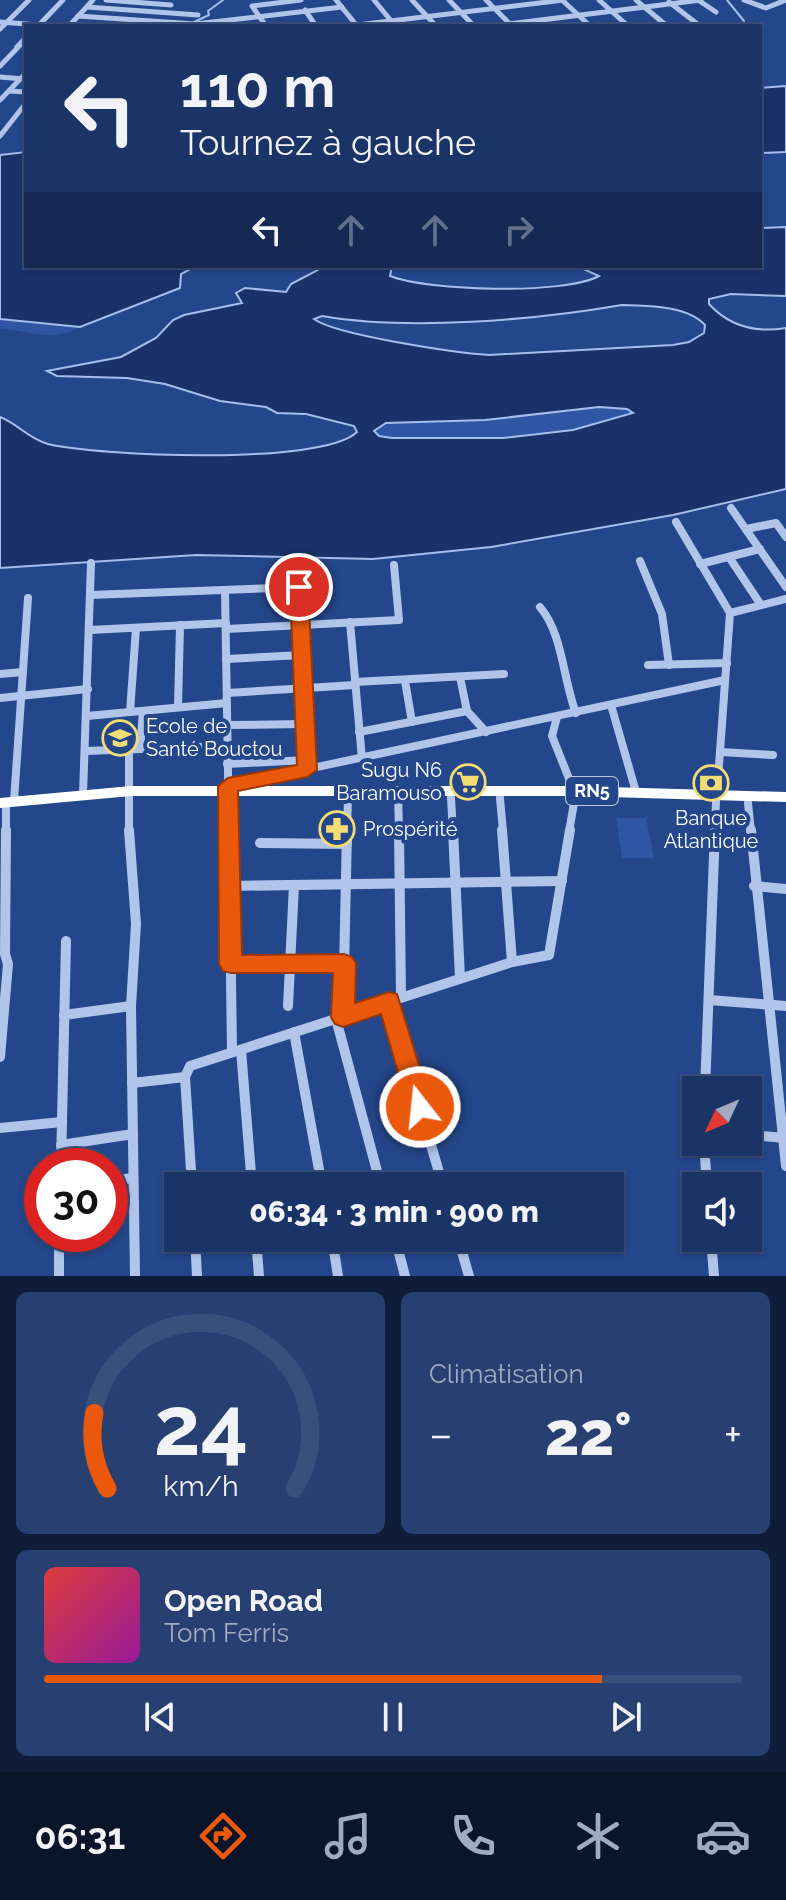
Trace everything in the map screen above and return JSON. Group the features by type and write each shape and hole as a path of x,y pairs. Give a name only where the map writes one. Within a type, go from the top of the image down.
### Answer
{"highway":[{"name":"RN5","path":"5,805 227,791 717,796 748,803 786,800"},
{"name":"RN5","path":"227,791 451,798 636,792 786,800"},
{"name":"RN5","path":"5,805 83,794 127,795"}],"street":[{"path":"0,29 3,22 29,0"},
{"path":"41,24 63,0"},
{"path":"71,24 93,0"},
{"path":"106,0 173,2"},
{"path":"265,24 252,6 263,2 299,0 314,24"},
{"path":"336,0 355,24"},
{"path":"374,0 393,24 525,2 563,0 588,24"},
{"path":"412,0 434,24"},
{"path":"449,0 472,24"},
{"path":"486,0 510,24"},
{"path":"599,0 626,24"},
{"path":"636,0 665,24"},
{"path":"516,24 699,0 716,12"},
{"path":"744,0 764,8 785,0"},
{"path":"164,13 173,2"},
{"path":"525,2 547,24"},
{"path":"669,2 697,24"},
{"path":"87,7 198,15"},
{"path":"78,16 192,24 229,23 260,16 342,7"},
{"path":"120,24 133,10"},
{"path":"3,22 24,24"},
{"path":"0,66 24,41"},
{"path":"0,77 23,79"},
{"path":"0,100 23,79"},
{"path":"9,91 24,92"},
{"path":"0,136 24,106"},
{"path":"731,508 786,587"},
{"path":"676,522 730,613 717,796 706,1076"},
{"path":"746,529 776,523 786,537"},
{"path":"700,564 760,549"},
{"path":"729,557 761,605"},
{"path":"298,558 307,765"},
{"path":"640,561 662,614 669,665"},
{"path":"83,794 91,563"},
{"path":"90,630 399,620 394,565"},
{"path":"90,595 299,587"},
{"path":"225,590 231,964 236,1051 250,1172"},
{"path":"0,1057 8,964 2,954 5,805 22,695 28,598"},
{"path":"730,613 786,599"},
{"path":"540,607 551,620 565,686 576,713"},
{"path":"350,622 362,759"},
{"path":"178,707 180,625"},
{"path":"130,712 136,628"},
{"path":"226,659 302,655"},
{"path":"648,665 727,663"},
{"path":"0,674 23,672"},
{"path":"87,716 178,707 303,688 504,674"},
{"path":"460,677 467,711 486,732"},
{"path":"227,764 307,765 362,759 725,680"},
{"path":"405,681 412,722"},
{"path":"0,698 88,689"},
{"path":"611,705 636,792"},
{"path":"135,1276 131,1006 136,924 127,795 143,711"},
{"path":"359,732 467,711"},
{"path":"191,1172 185,1077 190,1066 460,978 512,962 549,955 574,794 552,736 557,717"},
{"path":"227,725 305,724"},
{"path":"85,751 227,746"},
{"path":"720,752 773,755"},
{"path":"227,791 307,765"},
{"path":"398,795 401,997"},
{"path":"348,797 340,1018 378,1172"},
{"path":"451,798 460,978"},
{"path":"500,798 512,962"},
{"path":"748,803 754,886 786,1166"},
{"path":"260,843 347,844"},
{"path":"229,886 562,881"},
{"path":"288,1006 294,885"},
{"path":"754,886 786,889"},
{"path":"66,941 61,1145 133,1134"},
{"path":"231,964 344,963"},
{"path":"709,1000 786,1006"},
{"path":"389,1001 439,1172"},
{"path":"64,1015 131,1006"},
{"path":"294,1032 319,1172"},
{"path":"132,1083 185,1077"},
{"path":"0,1128 62,1122"},
{"path":"762,1136 784,1138"},
{"path":"128,1179 133,1178"},
{"path":"59,1252 59,1276"},
{"path":"196,1252 197,1276"},
{"path":"257,1252 259,1276"},
{"path":"334,1252 338,1276"},
{"path":"399,1252 405,1276"},
{"path":"462,1252 469,1276"},
{"path":"712,1252 714,1276"}],"shaded area":[{"path":"786,86 786,152 762,153 762,88"},
{"path":"24,152 24,268 192,268 181,274 180,288 80,327 0,319 0,155"},
{"path":"786,227 786,296 731,294 709,299 709,304 726,318 744,326 764,330 786,328 786,489 673,515 491,547 373,559 196,555 0,568 0,417 48,444 159,454 257,454 301,450 336,443 357,432 354,426 306,414 277,413 266,407 220,401 165,384 127,378 57,376 47,371 121,357 156,338 173,320 184,315 242,303 236,293 245,288 286,292 291,284 318,268 392,268 390,276 408,281 496,289 557,286 599,276 581,268 762,268 762,228","holes":["622,305 688,314 705,325 704,333 689,342 673,345 489,355 370,337 314,319 322,316 393,323 472,322","599,407 627,409 633,413 573,430 503,438 392,438 379,436 374,431 386,423 485,420"]},
{"path":"0,319 80,327 61,334 41,334 0,329"},
{"path":"599,407 627,409 633,413 573,430 503,438 392,438 379,436 374,431 386,423 434,422"},
{"path":"616,818 646,818 654,858 622,858"}],"waterway":[{"path":"194,22 209,15 208,11 223,0"},
{"path":"727,0 744,21"},
{"path":"15,47 24,37"}],"place":[{"name":"Ecole de Santé Bouctou","path":"120,738"},
{"name":"Sugu N6 Baramouso","path":"468,782"},
{"name":"Banque Atlantique","path":"711,783"},
{"name":"Prospérité","path":"337,829"}],"route":[{"path":"299,587 307,770 228,786 231,964 344,963 343,1017 389,1001 420,1107"}]}
